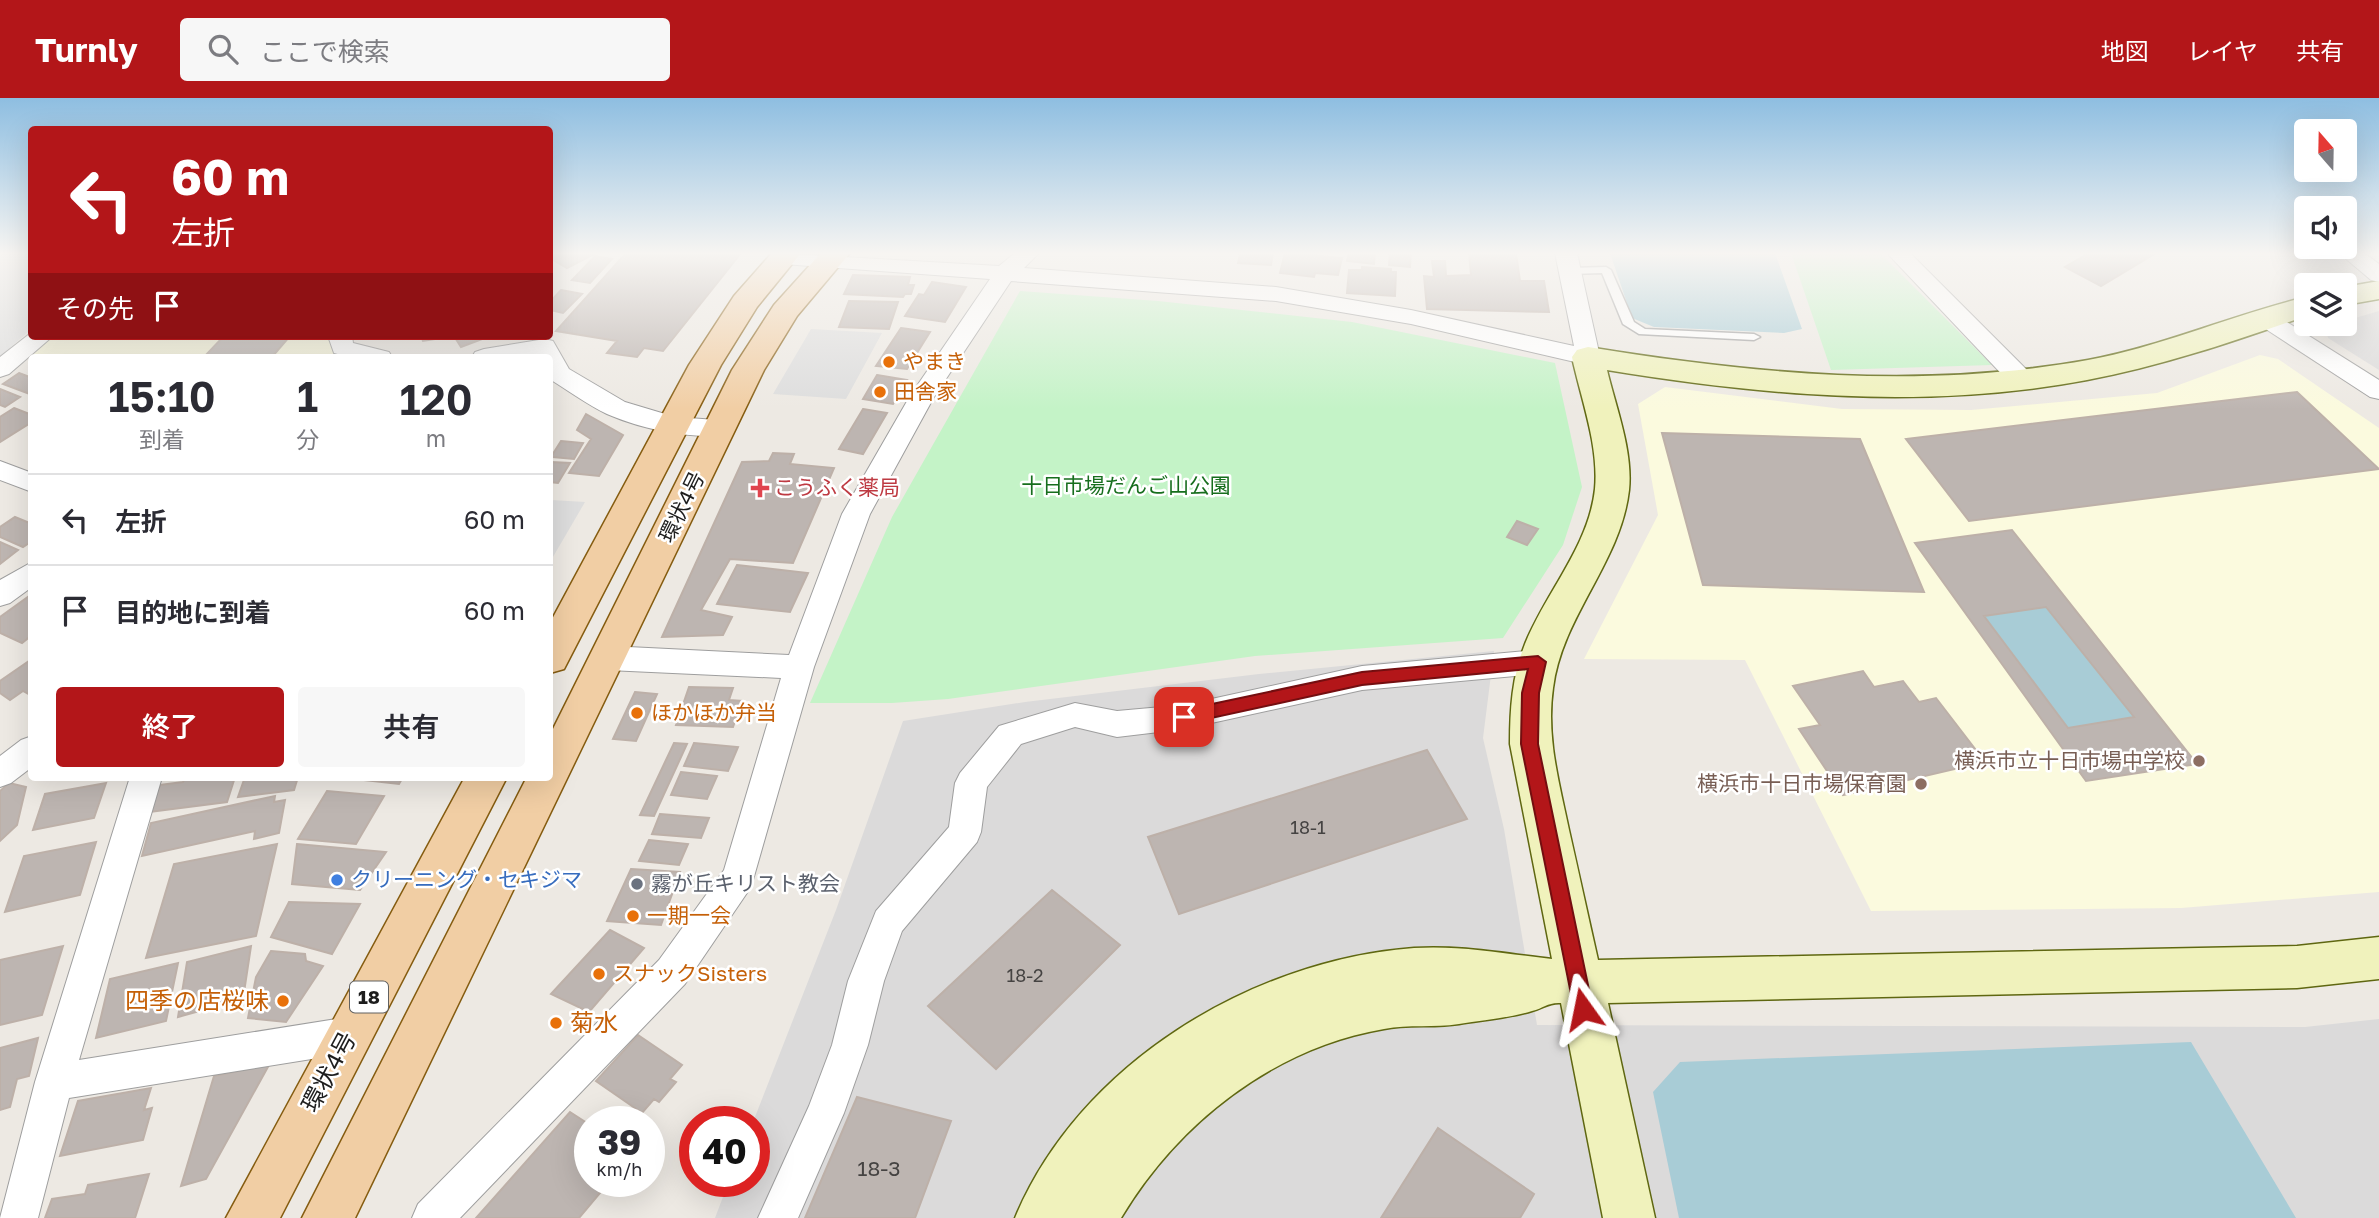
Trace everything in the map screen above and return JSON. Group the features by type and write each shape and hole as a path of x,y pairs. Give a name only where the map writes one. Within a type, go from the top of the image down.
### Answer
{"main road":[{"path":"553,652 705,365 743,305"},
{"name":"環状4号","path":"553,768 748,370 790,305"},
{"name":"環状4号","path":"252,1218 484,781"},
{"name":"環状4号","path":"328,1218 546,781"}],"street":[{"path":"432,1218 672,972 739,876 799,667 856,514 922,396 986,305"},
{"path":"1342,305 1410,317 1588,357 1752,380 1911,387 2021,379 2085,370 2146,357 2294,310"},
{"path":"1577,305 1609,458 1612,486 1606,519 1550,631 1538,662 1531,693 1530,744 1629,1218"},
{"path":"1949,305 2021,379"},
{"path":"2266,319 2379,391"},
{"path":"0,369 36,340"},
{"path":"341,340 342,348 367,354"},
{"path":"498,354 537,346"},
{"path":"553,365 560,374 616,408 674,425 720,427"},
{"path":"0,470 28,481"},
{"path":"0,595 28,575"},
{"path":"608,658 799,667"},
{"path":"778,1218 850,1045 866,981 888,922 965,832 971,783 1010,735 1075,715 1117,724 1171,719 1362,678 1538,662"},
{"path":"0,774 28,752"},
{"path":"18,1218 54,1082 145,781"},
{"path":"1041,1218 1056,1191 1098,1133 1160,1068 1229,1021 1302,992 1381,973 1453,969 1578,982 2297,967 2379,958"},
{"path":"1091,1218 1122,1168 1182,1102 1245,1058 1320,1022 1386,1006 1454,1003 1578,982"},
{"path":"54,1082 349,1035"}],"lane":[{"path":"1621,305 1629,324 1643,332 1754,337"}],"shaded area":[{"path":"0,305 28,305 28,332 0,357"},
{"path":"2379,311 2379,370 2328,338 2357,336 2357,317"},
{"path":"811,329 882,333 846,399 773,394"},
{"path":"44,340 329,340 345,354 28,354"},
{"name":"横浜市立十日市場中学校","path":"2260,355 2278,359 2379,428 2379,892 2181,908 1871,911 1745,660 1584,659 1658,515 1638,404 1665,387 1842,409 1971,410 2157,393"},
{"path":"553,500 585,502 553,557"},
{"path":"1494,651 1483,738 1504,829 1537,1025 2305,1027 2379,1019 2379,1218 715,1218 723,1197 770,1197 770,1106 759,1106 836,910 903,721 1025,702 1259,674"}],"green space":[{"name":"十日市場だんご山公園","path":"1012,305 1197,305 1352,322 1555,363 1582,487 1563,545 1503,638 1255,656 948,699 892,703 810,703 892,517"},
{"path":"1809,305 1932,305 1992,365 1831,370"}],"water":[{"path":"1628,305 1794,305 1802,329 1784,333 1654,327 1632,318"},
{"path":"2046,607 2134,717 2068,728 1984,616"},
{"path":"2191,1042 2296,1218 1679,1218 1653,1092 1680,1062"}],"building":[{"path":"553,305 571,305 563,313 553,311"},
{"path":"579,305 699,305 663,351 644,348 637,357 607,353 617,341 556,331"},
{"path":"847,305 897,305 889,329 839,327"},
{"path":"912,305 955,305 945,322 905,316"},
{"path":"1427,305 1548,305 1549,312 1427,309"},
{"path":"901,328 930,332 907,369 876,366"},
{"path":"220,340 287,340 275,354 207,354"},
{"path":"457,340 480,340 461,347"},
{"path":"19,373 28,376 28,393 3,384"},
{"path":"877,375 907,380 893,404 863,399"},
{"path":"0,389 20,397 5,407 0,405"},
{"path":"2297,392 2379,469 1969,521 1906,439"},
{"path":"14,408 28,413 28,424 0,442 0,417"},
{"path":"863,409 887,413 863,454 839,449"},
{"path":"586,414 623,435 599,476 569,473 591,439 577,430"},
{"path":"1662,433 1860,439 1924,592 1703,585"},
{"path":"561,441 583,443 574,459 553,457"},
{"path":"773,453 794,454 790,464 834,468 793,563 730,559 701,610 732,617 723,635 662,637 742,462 769,461"},
{"path":"553,462 570,463 558,483 553,482"},
{"path":"15,517 28,522 28,544 23,547 0,537 0,527"},
{"path":"1517,521 1538,529 1527,545 1507,537"},
{"path":"2012,530 2197,764 2086,781 1915,543","holes":["2046,607 2134,717 2068,728 1984,616"]},
{"path":"0,542 18,550 0,564"},
{"path":"737,565 808,573 790,612 717,604"},
{"path":"28,597 28,638 22,643 0,633 0,617"},
{"path":"28,662 28,694 23,691 10,700 0,693 0,681"},
{"path":"1863,671 1874,687 1903,681 1919,702 1936,698 1985,762 1843,795 1799,729 1820,725 1793,686"},
{"path":"689,687 733,688 729,700 742,701 733,727 676,725"},
{"path":"635,692 657,694 636,741 613,739"},
{"path":"674,743 687,744 654,816 640,815"},
{"path":"694,743 738,747 728,771 684,766"},
{"path":"1427,750 1467,819 1179,914 1148,837"},
{"path":"681,772 717,776 707,799 671,795"},
{"path":"234,781 227,802 149,812 160,785"},
{"path":"244,781 297,781 294,790 238,797"},
{"path":"372,781 401,781 399,784"},
{"path":"9,783 26,787 17,825 0,841 0,791"},
{"path":"106,783 94,818 33,830 45,794"},
{"path":"327,791 384,796 356,844 298,839"},
{"path":"275,796 274,802 285,800 279,833 254,839 255,831 142,856 151,823"},
{"path":"660,814 709,818 701,838 652,834"},
{"path":"649,840 688,844 679,865 639,861"},
{"path":"96,842 80,895 5,912 24,856"},
{"path":"277,844 256,936 146,958 174,864"},
{"path":"297,844 386,852 360,890 292,884"},
{"path":"631,869 680,872 661,925 607,921"},
{"path":"1052,890 1120,945 996,1069 928,1006"},
{"path":"289,902 360,904 332,954 271,937"},
{"path":"610,930 644,948 589,1012 551,994"},
{"path":"63,946 42,1015 0,1025 0,960"},
{"path":"251,946 243,999 178,1017 187,962"},
{"path":"271,951 305,954 306,961 323,966 286,1022 248,1018 256,977"},
{"path":"178,963 166,1021 96,1038 110,979"},
{"path":"638,1035 682,1065 670,1079 676,1082 659,1102 654,1099 648,1106 632,1106 596,1081"},
{"path":"38,1038 29,1076 17,1079 10,1107 0,1110 0,1048"},
{"path":"269,1065 206,1179 181,1186 214,1076"},
{"path":"151,1088 144,1110 152,1108 143,1140 60,1156 78,1101"},
{"path":"857,1097 951,1121 915,1218 805,1218"},
{"path":"570,1112 574,1115 574,1197 597,1197 579,1218 476,1218"},
{"path":"1438,1128 1534,1194 1520,1218 1381,1218"},
{"path":"149,1174 135,1218 45,1218 52,1199 85,1194 88,1185"}],"place":[{"name":"やまき","path":"889,362"},
{"name":"田舎家","path":"880,392"},
{"name":"こうふく薬局","path":"760,488"},
{"name":"ほかほか弁当","path":"637,713"},
{"name":"横浜市立十日市場中学校","path":"2199,761"},
{"name":"横浜市十日市場保育園","path":"1921,784"},
{"name":"クリーニング・セキジマ","path":"337,880"},
{"name":"霧が丘キリスト教会","path":"637,884"},
{"name":"一期一会","path":"633,916"},
{"name":"スナックSisters","path":"599,974"},
{"name":"四季の店桜味","path":"283,1001"},
{"name":"菊水","path":"556,1023"}],"route":[{"path":"1184,717 1362,678 1538,662 1531,693 1530,744 1583,1009"}]}
